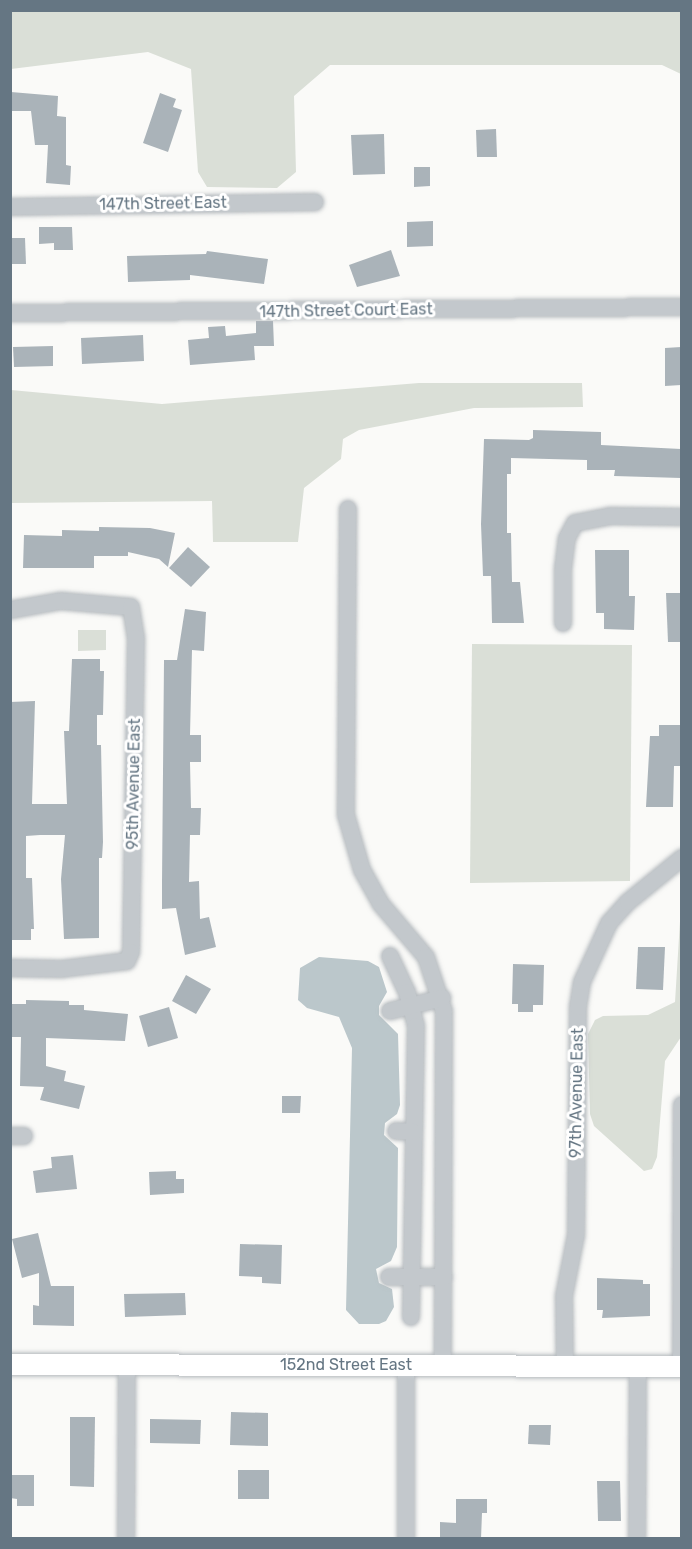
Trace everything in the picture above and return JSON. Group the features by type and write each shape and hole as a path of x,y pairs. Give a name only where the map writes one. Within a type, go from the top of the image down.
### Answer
{"main road":[{"name":"152nd Street East","path":"10,1364 681,1366"}],"street":[{"name":"147th Street East","path":"10,207 315,202"},
{"name":"147th Street Court East","path":"10,313 681,307"},
{"path":"348,509 344,796 347,825 370,887 422,951 442,998 443,1365"},
{"path":"563,623 566,548 575,523 610,516 681,517"},
{"name":"95th Avenue East","path":"10,610 61,601 131,607 135,638 131,952 127,961 62,969 10,968"},
{"name":"97th Avenue East","path":"565,1365 564,1296 576,1235 578,1006 582,982 609,923 681,858"},
{"path":"390,956 412,1006 416,1026 411,1317"},
{"path":"390,1011 442,998"},
{"path":"681,1105 681,1366"},
{"path":"396,1131 414,1132"},
{"path":"389,1277 444,1277"},
{"path":"126,1539 127,1365"},
{"path":"406,1365 406,1539"},
{"path":"637,1539 638,1366"}],"shaded area":[{"path":"10,11 681,11 681,74 662,65 330,65 294,96 296,172 277,188 207,187 198,172 191,69 148,52 11,69"},
{"path":"419,383 582,383 583,407 474,408 359,430 343,439 341,459 304,488 298,542 213,542 212,501 11,503 11,390 162,404"},
{"path":"78,630 106,630 106,650 78,651"},
{"path":"472,644 632,645 630,881 470,883"},
{"path":"681,905 681,1037 665,1061 657,1157 652,1169 644,1171 594,1126 590,1114 588,1034 595,1020 603,1016 648,1015 675,1002"},
{"path":"319,957 368,961 379,967 387,992 379,1006 379,1015 398,1034 400,1105 397,1114 385,1123 384,1135 398,1148 397,1247 391,1261 376,1269 379,1283 392,1289 394,1307 386,1321 379,1324 359,1324 346,1310 352,1048 339,1017 307,1008 298,1000 300,968"}],"building":[{"path":"11,92 58,96 57,116 66,117 66,165 71,166 70,185 46,183 48,145 35,145 31,111 10,111"},
{"path":"160,93 176,99 173,107 182,110 168,152 143,143"},
{"path":"496,129 497,157 477,157 476,130"},
{"path":"384,134 385,174 353,175 351,135"},
{"path":"414,167 430,167 430,186 414,187"},
{"path":"433,221 433,246 407,247 407,222"},
{"path":"39,227 72,227 73,250 54,250 54,243 39,244"},
{"path":"10,238 25,238 26,264 10,264"},
{"path":"391,250 400,276 357,287 349,265"},
{"path":"207,251 268,259 264,284 190,275 190,280 128,282 127,256 206,254"},
{"path":"256,321 273,321 274,346 254,346 255,360 190,365 188,340 209,338 208,327 225,326 226,336 256,333"},
{"path":"143,335 144,361 82,364 81,338"},
{"path":"53,346 53,366 14,367 13,347"},
{"path":"681,347 681,385 665,386 665,348"},
{"path":"533,430 601,432 601,445 681,449 681,478 614,476 615,470 587,470 587,460 511,458 511,474 507,474 507,533 511,533 512,582 520,582 524,623 492,623 491,576 483,576 481,524 484,439 529,440 533,438"},
{"path":"99,527 150,528 175,533 168,567 159,559 128,552 128,556 94,556 94,568 23,568 24,535 62,536 62,530 99,531"},
{"path":"188,547 210,567 191,587 169,568"},
{"path":"595,550 629,550 629,596 635,596 634,630 604,629 604,613 596,613"},
{"path":"666,593 681,593 681,642 668,642"},
{"path":"185,609 206,612 204,651 192,650 190,735 201,735 201,762 190,762 191,808 201,808 200,835 190,835 189,882 199,881 200,919 209,917 216,947 185,955 176,908 162,909 162,882 164,660 177,660"},
{"path":"72,659 100,659 100,671 104,671 103,715 97,715 97,745 101,745 103,842 102,858 99,858 99,938 64,939 61,879 65,835 40,835 26,836 26,878 32,878 34,929 31,929 31,940 10,940 10,702 35,701 32,804 67,804 64,731 69,731"},
{"path":"659,725 681,725 681,766 674,766 673,807 646,807 650,736 659,736"},
{"path":"638,947 665,947 663,990 636,989"},
{"path":"513,964 544,965 543,1005 533,1005 533,1012 518,1012 518,1004 512,1004"},
{"path":"186,975 211,989 196,1014 172,1001"},
{"path":"26,1000 69,1001 69,1005 84,1005 84,1010 128,1014 125,1041 46,1038 46,1066 66,1071 64,1081 85,1086 79,1109 40,1100 44,1087 20,1086 21,1037 11,1037 11,1004 26,1004"},
{"path":"169,1007 178,1038 148,1047 139,1016"},
{"path":"282,1096 301,1096 300,1113 282,1113"},
{"path":"73,1155 77,1189 36,1193 33,1171 52,1168 51,1157"},
{"path":"176,1171 176,1179 184,1179 184,1193 150,1195 149,1172"},
{"path":"38,1233 51,1286 74,1286 74,1326 33,1325 33,1305 39,1306 39,1273 22,1278 12,1239"},
{"path":"240,1244 282,1245 281,1284 262,1283 262,1277 239,1276"},
{"path":"597,1278 643,1280 643,1284 650,1284 650,1316 602,1318 603,1310 597,1310"},
{"path":"185,1293 186,1315 125,1317 124,1294"},
{"path":"231,1412 268,1413 268,1446 230,1445"},
{"path":"70,1417 95,1417 94,1487 70,1486"},
{"path":"150,1419 201,1420 200,1444 150,1443"},
{"path":"529,1425 551,1425 550,1445 528,1444"},
{"path":"238,1470 269,1470 269,1499 238,1499"},
{"path":"10,1475 34,1475 34,1506 17,1506 17,1499 10,1498"},
{"path":"597,1481 620,1481 621,1521 598,1521"},
{"path":"456,1499 487,1499 487,1513 482,1513 481,1539 440,1539 440,1522 456,1523"}]}
